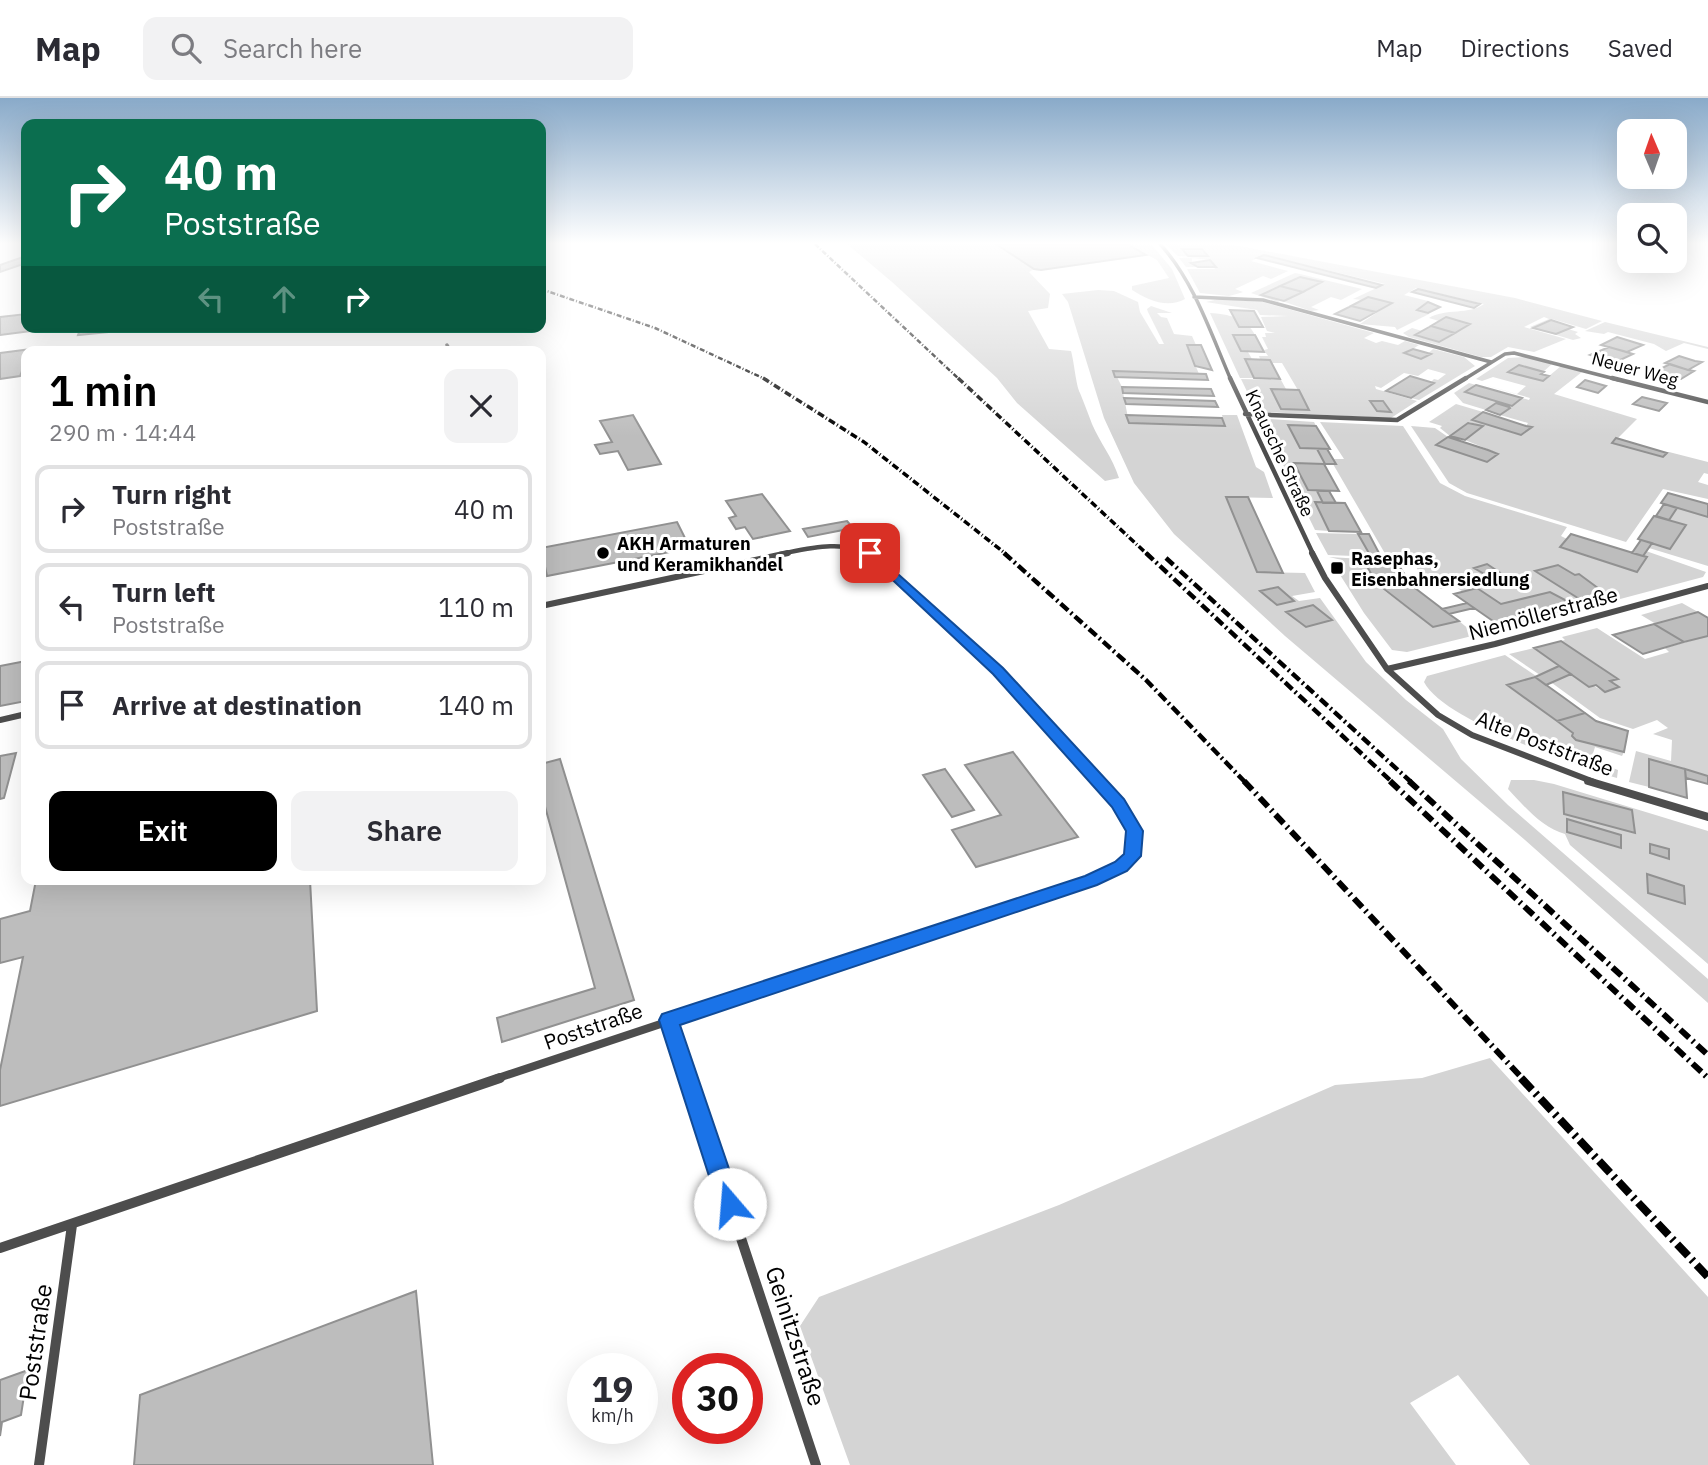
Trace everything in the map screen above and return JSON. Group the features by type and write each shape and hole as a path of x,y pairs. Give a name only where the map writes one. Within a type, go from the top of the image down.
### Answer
{"street":[{"name":"Knausche Straße","path":"1199,308 1245,414 1325,578 1387,669"},
{"path":"1292,308 1491,362"},
{"name":"Neuer Weg","path":"1491,362 1514,352 1708,402"},
{"path":"1245,414 1397,420 1491,362"},
{"path":"848,547 877,529"},
{"name":"Poststraße","path":"0,1248 669,1020 1091,881 1121,867 1132,856 1134,831 1118,803 998,671 870,553 848,547 824,545 546,605"},
{"name":"Niemöllerstraße","path":"1387,669 1495,644 1708,586"},
{"name":"Alte Poststraße","path":"1387,669 1430,709 1472,734 1586,780 1708,817"},
{"path":"0,720 21,715"},
{"name":"Geinitzstraße","path":"669,1020 816,1465"},
{"name":"Poststraße","path":"39,1465 72,1225"}],"shaded area":[{"path":"920,308 1048,308 1028,311 1049,349 1071,351 1079,390 1092,424 1119,478 1105,481 1017,403 997,378"},
{"path":"1070,308 1139,308 1159,344 1164,344 1147,309 1156,308 1172,313 1157,313 1167,318 1174,334 1192,336 1196,345 1187,345 1199,374 1114,371 1122,387 1129,423 1225,426 1222,415 1237,415 1256,467 1264,472 1273,498 1226,497 1257,572 1305,573 1315,592 1292,596 1299,601 1320,598 1366,662 1406,700 1443,729 1461,759 1508,805 1708,979 1708,1003 1525,840 1285,636 1174,534 1134,483 1104,418"},
{"path":"1243,308 1284,308 1374,333 1364,338 1376,343 1382,341 1398,345 1405,341 1419,345 1405,354 1422,359 1433,349 1464,357 1475,366 1419,400 1411,398 1433,383 1431,382 1434,379 1438,380 1446,374 1428,369 1418,376 1404,373 1381,388 1375,386 1376,389 1417,401 1391,418 1263,412 1255,408 1241,379 1281,380 1286,389 1272,389 1309,409 1282,363 1272,363 1270,360 1260,359 1259,356 1268,356 1264,350 1268,349 1262,337 1266,337 1265,333 1275,333 1267,331 1261,317 1288,316 1260,315 1257,310"},
{"path":"1384,308 1419,308 1416,310 1429,314 1397,330 1395,327 1360,324"},
{"path":"1552,308 1602,321 1586,329 1552,319 1534,327 1556,334 1568,329 1578,332 1575,334 1581,338 1573,340 1530,327 1549,319 1544,317 1524,327 1566,339 1534,352 1508,347 1491,357 1481,357 1403,333 1412,328 1422,331 1416,336 1439,342 1470,324 1446,317 1439,321 1429,318 1442,313 1472,309"},
{"path":"1210,313 1236,318 1252,329 1255,335 1233,335 1241,351 1248,352 1252,359 1245,359 1254,378 1240,378"},
{"path":"1605,322 1708,349 1684,343 1666,351 1654,344 1608,332 1604,334 1585,331"},
{"path":"1525,357 1552,364 1543,372 1519,365 1509,372 1543,381 1561,366 1582,372 1554,394 1637,419 1613,443 1662,457 1669,452 1708,462 1708,474 1704,473 1698,482 1708,485 1708,499 1663,489 1626,542 1467,493 1449,483 1411,426 1435,428 1448,437 1437,445 1487,462 1497,453 1465,440 1482,426 1469,422 1450,436 1440,428 1442,426 1429,422 1456,404 1483,412 1473,420 1522,435 1531,427 1526,426 1528,423 1500,415 1510,407 1496,403 1486,410 1463,403 1454,393 1469,383 1476,385 1466,392 1511,406 1522,398 1529,400 1530,398 1474,382 1517,394 1526,386 1493,377 1482,381 1476,379 1508,358"},
{"path":"1269,419 1314,422 1316,426 1288,426 1300,448 1317,449 1325,464 1294,464 1308,490 1317,491 1323,503 1329,531 1315,530 1262,422"},
{"path":"1320,422 1403,426 1440,483 1465,496 1567,527 1561,536 1567,539 1561,548 1637,572 1646,558 1643,556 1646,551 1706,572 1703,577 1560,615 1550,608 1567,604 1568,601 1550,592 1501,604 1477,588 1463,592 1455,586 1440,589 1422,576 1410,558 1387,557 1333,464 1336,464 1333,459 1344,459","holes":["1536,571 1579,575 1605,594 1581,600"]},
{"path":"1677,508 1708,517 1708,566 1649,548 1652,543 1670,549 1686,525 1669,520"},
{"path":"1316,533 1358,534 1370,555 1381,557 1328,555"},
{"path":"1329,557 1363,559 1374,583 1433,627 1459,621 1476,635 1407,652 1392,650 1364,613 1335,567 1345,567 1342,560"},
{"path":"1682,603 1698,612 1656,624 1641,615"},
{"path":"1597,628 1645,659 1669,652 1665,648 1708,636 1708,776 1649,760 1649,787 1629,782 1636,751 1671,761 1672,740 1653,734 1668,728 1657,720 1633,729 1600,718 1552,683 1571,674 1605,692 1618,687 1610,681 1617,679 1561,641 1565,640 1562,637"},
{"path":"1534,648 1559,666 1540,675 1509,654"},
{"path":"1505,655 1536,676 1508,686 1573,733 1624,752 1622,756 1595,747 1591,760 1618,770 1617,778 1542,752 1482,726 1436,697 1424,682 1427,676"},
{"path":"1511,780 1534,780 1554,784 1708,831 1708,964 1570,845 1565,834 1534,816 1508,789"},
{"path":"1490,1058 1708,1297 1708,1465 1530,1465 1458,1375 1410,1403 1456,1465 850,1465 800,1326 819,1297 1059,1205 1335,1085 1422,1078"}],"building":[{"path":"1347,308 1376,312 1360,321 1335,314"},
{"path":"1358,308 1383,308 1376,312"},
{"path":"1420,308 1438,308 1428,313 1417,310"},
{"path":"1230,310 1254,311 1263,327 1239,327"},
{"path":"21,315 21,332 0,335 0,317"},
{"path":"1446,317 1470,324 1455,333 1431,326"},
{"path":"1551,320 1573,327 1556,334 1533,328"},
{"path":"1431,326 1455,333 1439,342 1415,335"},
{"path":"1233,335 1255,335 1264,352 1241,351"},
{"path":"1617,337 1643,345 1627,352 1601,345"},
{"path":"1187,345 1201,345 1212,370 1195,366"},
{"path":"1609,347 1633,354 1614,363 1590,355"},
{"path":"1413,349 1431,354 1421,359 1404,353"},
{"path":"21,350 20,376 0,379 0,353"},
{"path":"1679,356 1702,362 1688,370 1665,363"},
{"path":"1245,359 1270,360 1280,379 1254,378"},
{"path":"1670,364 1694,371 1681,379 1656,371"},
{"path":"1519,365 1549,376 1543,381 1508,372"},
{"path":"1113,371 1206,374 1208,380 1115,377"},
{"path":"1410,376 1434,383 1411,398 1386,391"},
{"path":"1585,380 1606,386 1598,393 1577,387"},
{"path":"1476,385 1522,398 1512,406 1465,392"},
{"path":"1122,387 1211,389 1214,396 1123,393"},
{"path":"1271,389 1299,390 1309,410 1281,409"},
{"path":"1642,397 1667,403 1659,411 1633,404"},
{"path":"1124,398 1215,401 1218,407 1126,404"},
{"path":"1370,401 1383,401 1391,412 1377,411"},
{"path":"1496,403 1510,408 1500,415 1486,410"},
{"path":"1483,412 1532,427 1521,435 1472,420"},
{"path":"633,415 661,464 628,470 618,451 600,454 595,445 612,442 600,421"},
{"path":"1126,415 1222,418 1225,426 1129,423"},
{"path":"1468,423 1483,426 1465,440 1450,436"},
{"path":"1288,425 1316,426 1330,449 1300,448"},
{"path":"1448,437 1498,454 1487,462 1436,445"},
{"path":"1616,438 1667,453 1663,457 1612,443"},
{"path":"1317,449 1327,449 1336,464 1325,464"},
{"path":"1294,463 1324,464 1339,491 1308,490"},
{"path":"1317,491 1329,491 1336,503 1323,503"},
{"path":"1668,493 1708,504 1708,517 1661,503"},
{"path":"762,494 790,531 753,539 745,527 736,529 729,518 736,516 726,501"},
{"path":"1226,497 1248,497 1283,573 1257,572"},
{"path":"1315,502 1345,503 1361,532 1329,531"},
{"path":"1664,504 1677,508 1669,520 1656,516"},
{"path":"1654,516 1686,525 1670,549 1638,539"},
{"path":"847,521 853,528 808,537 803,529"},
{"name":"AKH Armaturen und Keramikhandel","path":"677,522 690,548 547,576 546,547"},
{"path":"1358,534 1369,534 1380,555 1370,555"},
{"path":"1571,534 1647,557 1637,572 1560,547"},
{"path":"1641,540 1652,543 1643,556 1632,553"},
{"path":"1363,559 1395,559 1411,585 1374,583"},
{"path":"1487,564 1499,572 1486,575 1474,568"},
{"path":"1558,565 1575,575 1579,574 1606,594 1581,600 1535,571"},
{"path":"1411,585 1459,621 1433,627 1380,586"},
{"path":"1278,587 1294,601 1277,605 1260,591"},
{"path":"1477,588 1501,604 1550,592 1569,602 1519,617 1526,622 1503,628 1454,594"},
{"path":"1467,603 1474,608 1449,614 1442,609"},
{"path":"1313,605 1332,620 1306,627 1286,612"},
{"path":"1698,612 1708,618 1708,636 1684,642 1654,624"},
{"path":"1654,624 1684,642 1643,654 1613,635"},
{"path":"1561,641 1618,679 1610,681 1619,687 1605,692 1596,685 1589,687 1534,648"},
{"path":"21,662 21,702 0,706 0,666"},
{"path":"1559,666 1571,674 1546,685 1535,677"},
{"path":"1535,677 1585,713 1557,721 1507,685"},
{"path":"1585,713 1596,721 1628,731 1624,752 1576,740 1572,736 1573,733 1557,721"},
{"path":"1013,752 1078,837 976,867 952,830 1001,815 965,765"},
{"path":"16,753 4,798 0,799 0,756"},
{"path":"560,759 634,1000 502,1042 497,1018 595,988 546,810 546,763"},
{"path":"1649,759 1685,769 1687,798 1649,787"},
{"path":"945,769 974,810 952,817 923,775"},
{"path":"1685,769 1708,776 1708,784 1686,778"},
{"path":"1563,792 1632,810 1635,833 1564,814"},
{"path":"1567,819 1621,835 1621,848 1567,832"},
{"path":"1650,844 1669,849 1669,859 1650,853"},
{"path":"1647,874 1684,886 1685,904 1648,893"},
{"path":"35,885 310,885 317,1011 0,1106 0,1070 23,957 0,963 0,919 30,911"},
{"path":"416,1291 433,1465 134,1465 140,1395"},
{"path":"28,1370 21,1415 2,1422 0,1436 0,1380"}],"railway":[{"path":"596,308 655,328 764,379"},
{"path":"883,308 960,380"},
{"path":"958,378 1147,554"},
{"path":"764,379 864,442 1006,554"},
{"path":"1004,553 1146,680 1245,782"},
{"path":"1146,553 1392,782"},
{"path":"1166,558 1411,782"},
{"path":"1244,781 1523,1079"},
{"path":"1390,781 1708,1078"},
{"path":"1409,781 1708,1055"},
{"path":"1521,1078 1708,1277"}],"place":[{"name":"AKH Armaturen und Keramikhandel","path":"603,553"},
{"name":"Rasephas, Eisenbahnersiedlung","path":"1337,568"}],"route":[{"path":"730,1204 669,1020 1091,881 1121,867 1132,856 1134,831 1118,803 998,671 870,553"}]}
